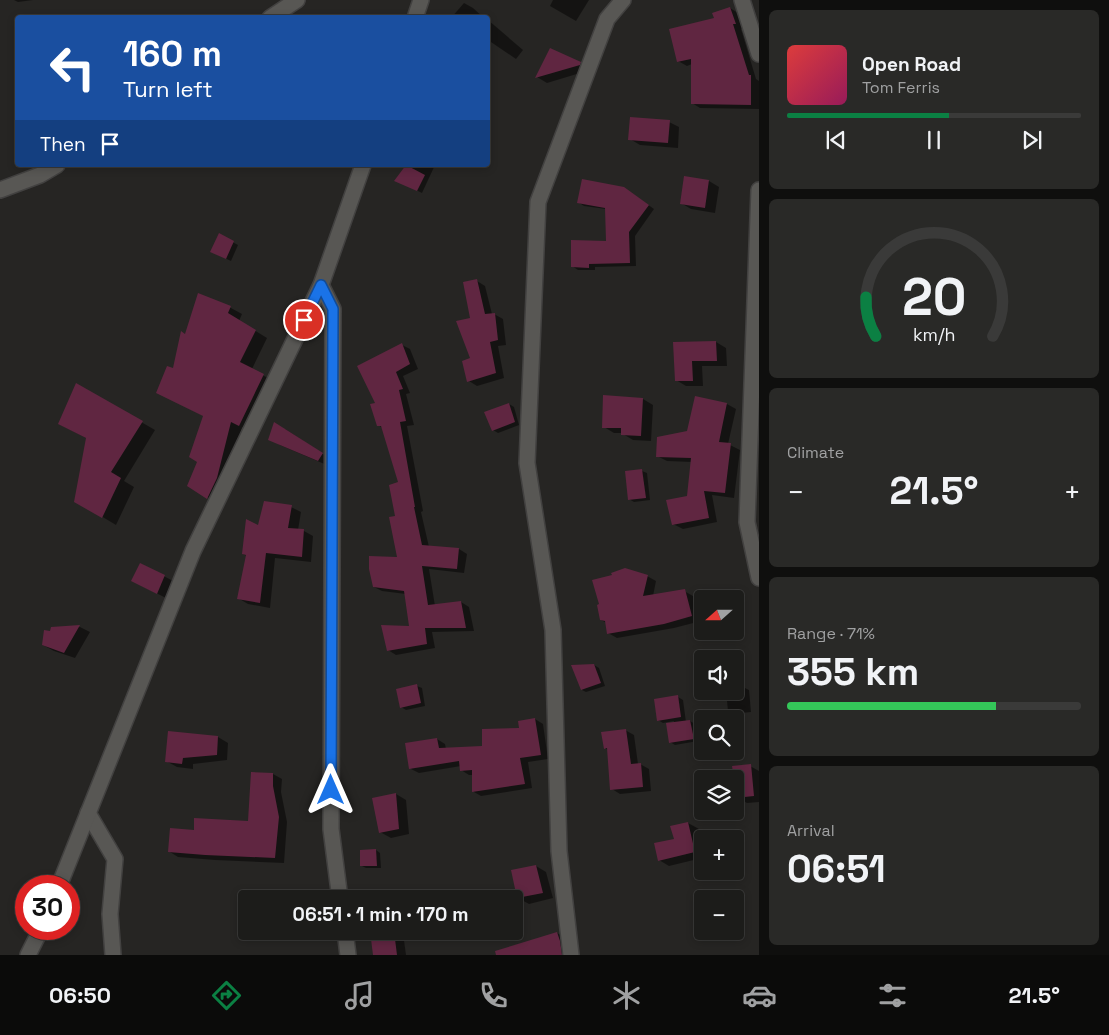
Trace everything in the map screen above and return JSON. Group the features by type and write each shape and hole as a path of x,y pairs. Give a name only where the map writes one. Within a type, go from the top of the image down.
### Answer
{"street":[{"path":"274,15 297,0"},
{"path":"416,15 421,0"},
{"path":"571,955 559,851 553,630 527,463 538,202 607,19 623,0"},
{"path":"742,0 759,54"},
{"path":"0,190 40,175 54,167"},
{"path":"63,875 193,551 321,285 362,167"},
{"path":"759,190 747,522 759,578"},
{"path":"321,285 333,309 332,829 339,890"},
{"path":"88,813 115,859 110,914 113,955"},
{"path":"28,955 36,940"},
{"path":"346,940 348,955"}],"building":[{"path":"730,7 736,24 733,24 749,75 751,75 751,105 691,104 691,59 677,62 669,29 714,18 712,13"},
{"path":"550,48 581,62 580,65 535,78"},
{"path":"630,117 670,120 668,143 628,140"},
{"path":"404,167 410,167 425,175 417,191 394,181"},
{"path":"684,176 709,180 705,208 680,204"},
{"path":"582,179 624,187 649,205 629,232 630,263 589,264 589,268 571,267 571,240 606,241 605,208 577,203"},
{"path":"219,233 234,241 226,259 210,252"},
{"path":"477,279 485,314 495,313 498,340 490,342 496,373 467,382 462,361 470,358 456,321 470,318 463,282"},
{"path":"198,293 231,306 228,313 256,330 240,362 264,374 239,426 231,422 217,478 207,499 187,486 197,462 189,457 203,416 156,393 167,366 173,368 181,331 185,334"},
{"path":"716,341 717,361 692,361 693,381 675,381 673,342"},
{"path":"402,343 410,364 396,372 403,389 399,390 406,421 400,422 422,545 459,548 457,569 422,566 428,605 461,601 466,628 425,628 427,644 387,651 381,625 409,626 404,591 373,587 369,569 369,556 397,557 389,517 395,516 389,485 398,482 381,426 377,426 370,404 375,403 357,366"},
{"path":"76,383 143,421 111,472 121,478 102,518 74,502 86,438 58,424"},
{"path":"603,395 643,398 641,436 621,435 621,428 602,428"},
{"path":"695,396 727,403 719,442 731,443 725,493 704,491 709,518 672,525 666,500 687,496 691,458 656,457 657,437 687,431"},
{"path":"509,403 515,422 492,431 484,412"},
{"path":"274,422 323,453 318,461 268,440"},
{"path":"642,469 646,498 628,500 625,471"},
{"path":"264,501 292,505 288,528 304,529 302,557 266,553 260,603 237,599 246,555 242,554 246,519 258,525"},
{"path":"140,563 165,575 157,594 131,581"},
{"path":"625,568 648,575 643,596 685,589 692,616 664,624 607,634 605,621 600,620 597,605 599,604 592,580 612,575 611,573"},
{"path":"80,625 64,653 42,645 44,630 50,631 51,627"},
{"path":"594,664 601,683 581,690 571,665"},
{"path":"417,684 421,703 400,708 396,689"},
{"path":"678,695 681,717 657,721 654,699"},
{"path":"535,718 541,755 520,758 525,784 472,792 472,770 460,771 459,761 409,769 405,743 437,738 439,748 482,746 482,729 519,728 518,721"},
{"path":"690,720 694,739 669,743 666,723"},
{"path":"626,729 631,764 641,763 643,787 610,790 607,748 604,749 601,732"},
{"path":"168,731 218,736 217,755 183,758 182,764 165,762"},
{"path":"751,764 754,796 744,797 744,770 733,770 732,766"},
{"path":"251,772 273,773 273,786 279,817 275,858 168,852 170,828 194,830 194,818 248,821"},
{"path":"396,793 399,829 379,833 372,798"},
{"path":"688,822 694,852 658,861 654,843 674,839 670,826"},
{"path":"376,849 377,866 360,866 360,850"},
{"path":"536,865 543,893 523,897 523,890 515,890 511,870"},
{"path":"557,932 562,955 496,955 495,951"},
{"path":"371,940 395,940 397,955 373,955"}],"route":[{"path":"304,320 321,285 333,309 331,790"}]}
